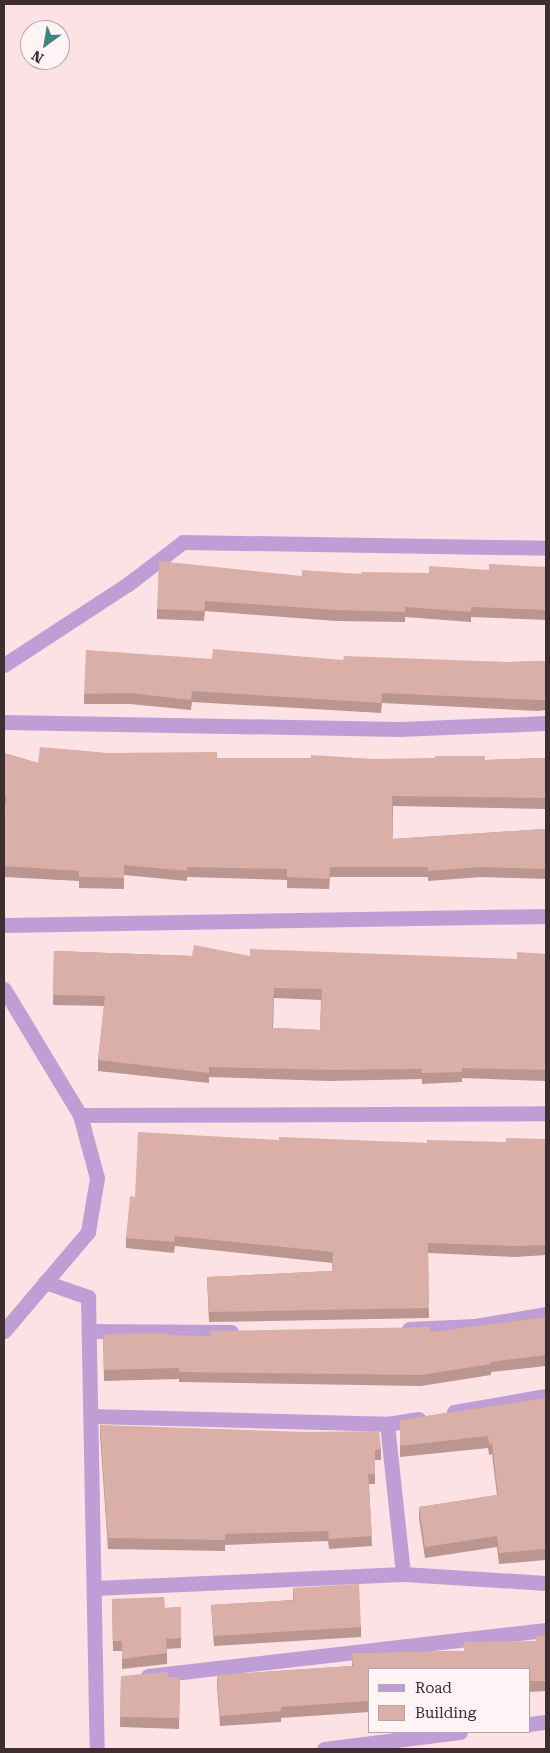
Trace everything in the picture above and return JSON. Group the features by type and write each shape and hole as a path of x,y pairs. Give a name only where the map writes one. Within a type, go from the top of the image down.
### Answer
{"street":[{"path":"4,665 128,584 183,542 546,548"},
{"path":"4,722 399,730 546,723"},
{"path":"4,925 546,916"},
{"path":"4,989 80,1115 97,1178 88,1232 4,1331"},
{"path":"80,1115 546,1113"},
{"path":"45,1282 88,1297 98,1749"},
{"path":"397,1329 475,1326 546,1314"},
{"path":"89,1331 243,1332"},
{"path":"91,1416 387,1424 546,1396"},
{"path":"387,1424 404,1574"},
{"path":"94,1588 404,1574 546,1584"},
{"path":"134,1677 546,1630"},
{"path":"530,1724 546,1722"},
{"path":"324,1749 452,1733"}],"building":[{"path":"159,561 302,576 302,570 361,574 361,572 429,573 429,566 489,570 489,564 546,567 546,610 471,607 471,612 405,607 405,612 336,610 205,601 204,611 157,609"},
{"path":"213,649 343,660 344,656 506,662 546,661 546,700 382,693 381,703 192,691 191,700 130,693 84,694 86,650 212,659"},
{"path":"40,747 108,753 217,752 217,758 311,758 311,755 374,759 435,758 435,756 485,756 485,760 546,758 546,798 392,796 393,839 546,829 546,869 482,867 428,871 428,867 330,867 329,879 287,877 287,869 187,867 187,871 124,865 124,878 79,877 79,871 4,866 6,796 4,795 4,753 38,763"},
{"path":"194,945 250,956 250,949 517,959 517,952 546,954 546,1070 462,1068 462,1072 422,1073 422,1069 330,1070 209,1067 209,1073 98,1060 105,996 53,995 54,951 192,956","holes":["274,988 322,989 320,1030 272,1028"]},
{"path":"138,1132 279,1140 279,1137 427,1143 427,1140 506,1142 506,1138 546,1139 546,1245 516,1246 428,1243 429,1308 209,1312 207,1277 332,1271 333,1252 175,1236 174,1242 126,1238 130,1196 135,1197"},
{"path":"546,1317 546,1355 490,1362 491,1364 421,1375 179,1372 179,1368 104,1370 103,1334 169,1333 169,1335 211,1336 210,1331 430,1327 430,1332"},
{"path":"546,1398 546,1549 499,1553 497,1536 425,1547 419,1507 498,1495 492,1443 489,1444 488,1436 400,1446 400,1420"},
{"path":"100,1425 306,1432 379,1431 381,1449 375,1450 375,1474 368,1474 372,1536 329,1539 328,1531 225,1534 225,1540 108,1538"},
{"path":"359,1584 361,1627 214,1636 211,1605 294,1600 293,1588"},
{"path":"164,1597 165,1608 181,1607 181,1638 166,1639 167,1653 122,1659 122,1641 113,1641 112,1599"},
{"path":"546,1635 546,1681 530,1681 530,1668 368,1668 368,1701 281,1707 281,1711 220,1716 217,1675 353,1666 352,1653 464,1651 464,1642 536,1641 536,1636"},
{"path":"168,1672 168,1677 180,1677 179,1718 120,1717 121,1676"}]}
